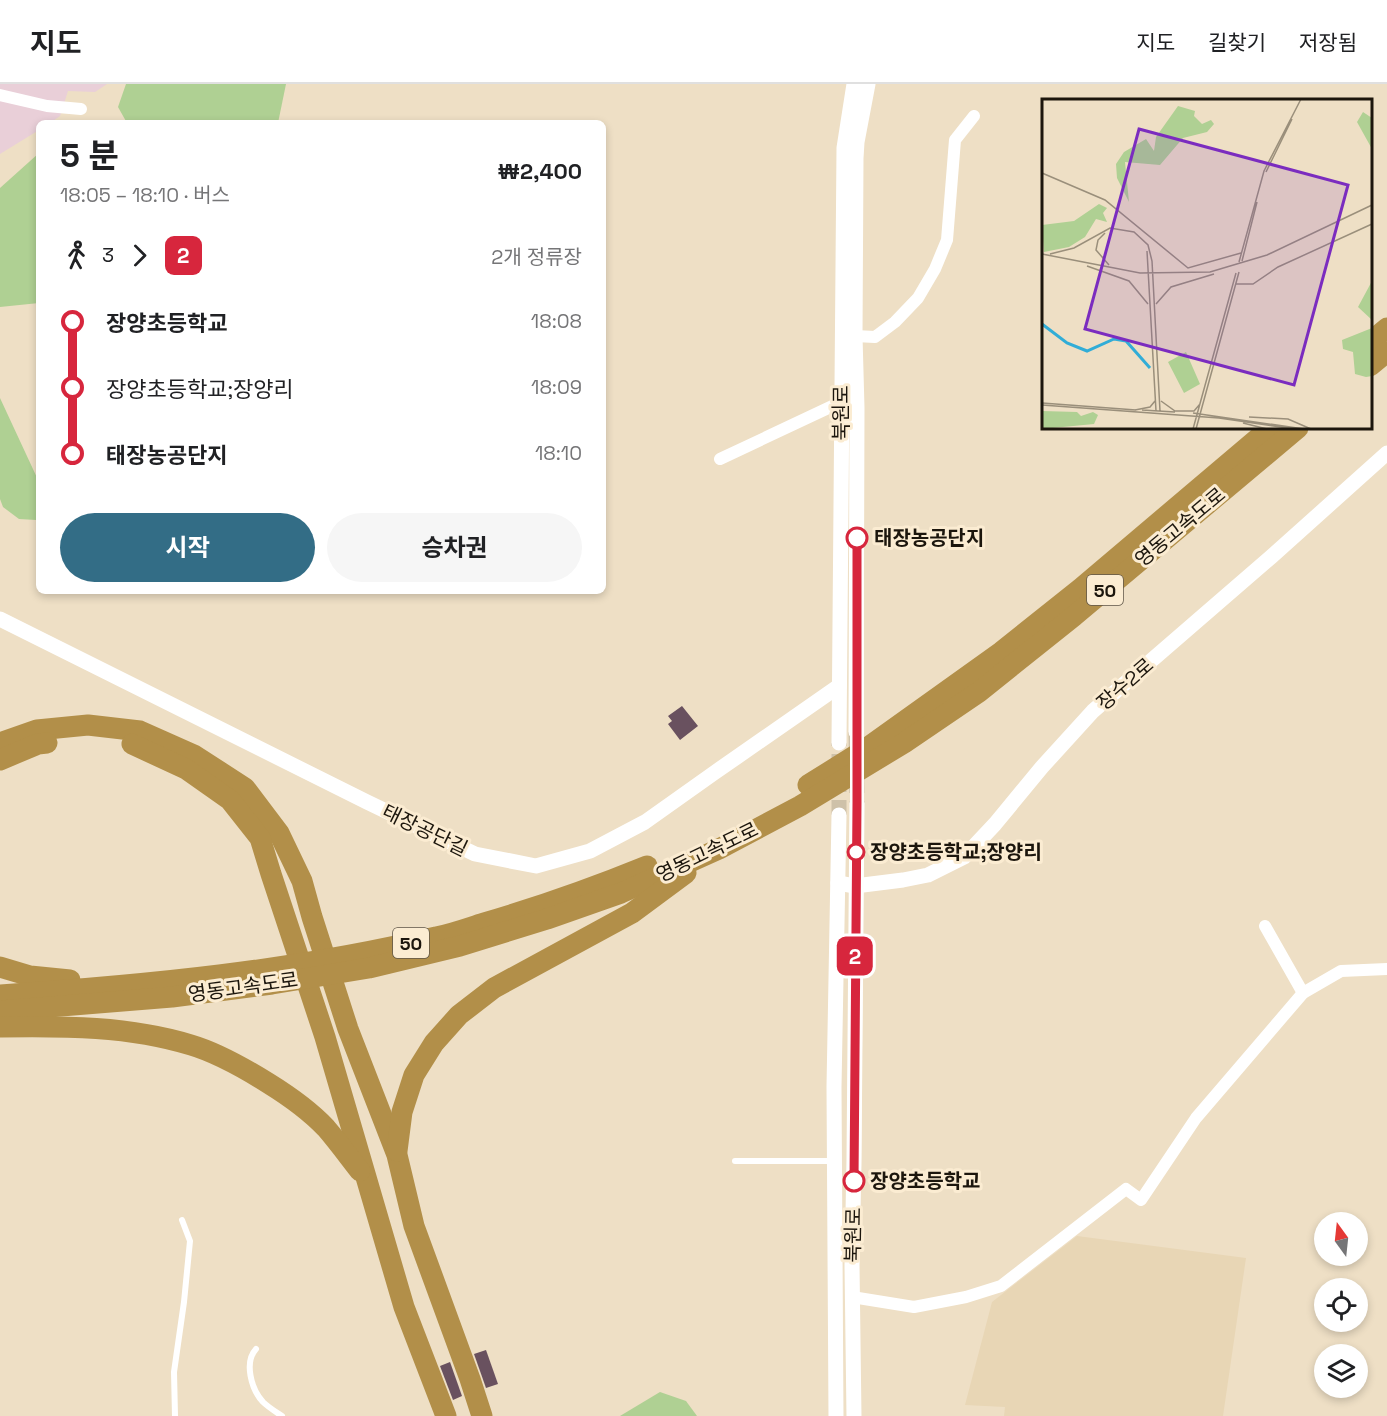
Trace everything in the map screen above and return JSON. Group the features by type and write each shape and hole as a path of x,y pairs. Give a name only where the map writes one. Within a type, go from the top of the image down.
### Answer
{"highway":[{"path":"1372,341 1387,328"},
{"path":"1372,365 1387,352"},
{"name":"영동고속도로","path":"899,736 1080,589 1269,429"},
{"name":"영동고속도로","path":"0,1011 171,997 369,968 460,946 621,893 719,849 798,799 835,768 979,692 1297,429"},
{"path":"0,743 37,730 88,725 140,731 194,755 245,788 279,833 302,881 348,1029 397,1155 414,1226 482,1416"},
{"path":"0,760 38,744 85,739 135,744 186,769 230,800 260,838 325,1037 404,1307 446,1416"},
{"name":"영동고속도로","path":"0,995 127,986 247,973 358,955 439,937 520,913 601,885 668,858 740,823 798,799"},
{"path":"397,1155 402,1112 414,1075 434,1043 459,1015 494,988 632,913 719,849"},
{"path":"0,967 30,976 127,986"},
{"path":"0,1027 103,1028 192,1045 225,1059 292,1098 325,1128 367,1180"}],"street":[{"name":"북원로","path":"854,84 844,139 856,732"},
{"name":"북원로","path":"839,743 849,402 855,336 856,158 868,84"},
{"path":"0,95 47,106 81,110"},
{"path":"855,336 875,337 895,322 918,298 935,269 947,240 955,140 974,116"},
{"path":"720,459 849,402"},
{"name":"장수2로","path":"838,884 855,886 928,875 963,857 995,824 1042,767 1093,711 1387,453"},
{"name":"태장공단길","path":"0,619 475,854 536,866 590,851 645,822 839,686"},
{"path":"839,686 856,686"},
{"name":"북원로","path":"854,1416 852,1265 857,803"},
{"name":"북원로","path":"836,1416 834,1087 839,815"},
{"path":"1264,926 1303,993"},
{"path":"852,1297 914,1307 966,1298 1001,1286 1126,1189 1141,1200 1196,1118 1303,993 1341,970 1387,969"},
{"path":"834,1161 854,1160"}],"lane":[{"path":"735,1161 834,1161"},
{"path":"175,1416 174,1372 190,1241 182,1220"},
{"path":"256,1349 252,1354 250,1371 254,1388 263,1402 282,1416"}],"shaded area":[{"path":"0,84 107,84 95,92 68,91 60,116 54,120 36,120 36,132 0,154"},
{"path":"1077,1236 1246,1258 1223,1416 1004,1416 1005,1407 965,1405 992,1302"}],"green space":[{"path":"126,84 286,84 279,120 125,120 118,107"},
{"path":"36,156 36,303 0,307 0,188"},
{"path":"0,398 36,476 36,520 19,519 3,507 0,499"},
{"path":"660,1392 686,1401 697,1416 620,1416"}],"building":[{"path":"682,706 698,726 680,740 668,724 672,721 668,716"},
{"path":"486,1350 498,1384 486,1388 474,1354"},
{"path":"450,1362 462,1396 453,1400 440,1366"}],"tunnel":[{"path":"856,732 857,803"},
{"path":"839,743 839,815"}],"bus line":[{"name":"2","path":"854,1181 857,538"}],"place":[{"name":"태장농공단지","path":"857,538"},
{"name":"장양초등학교;장양리","path":"856,852"},
{"name":"장양초등학교","path":"854,1181"}]}
